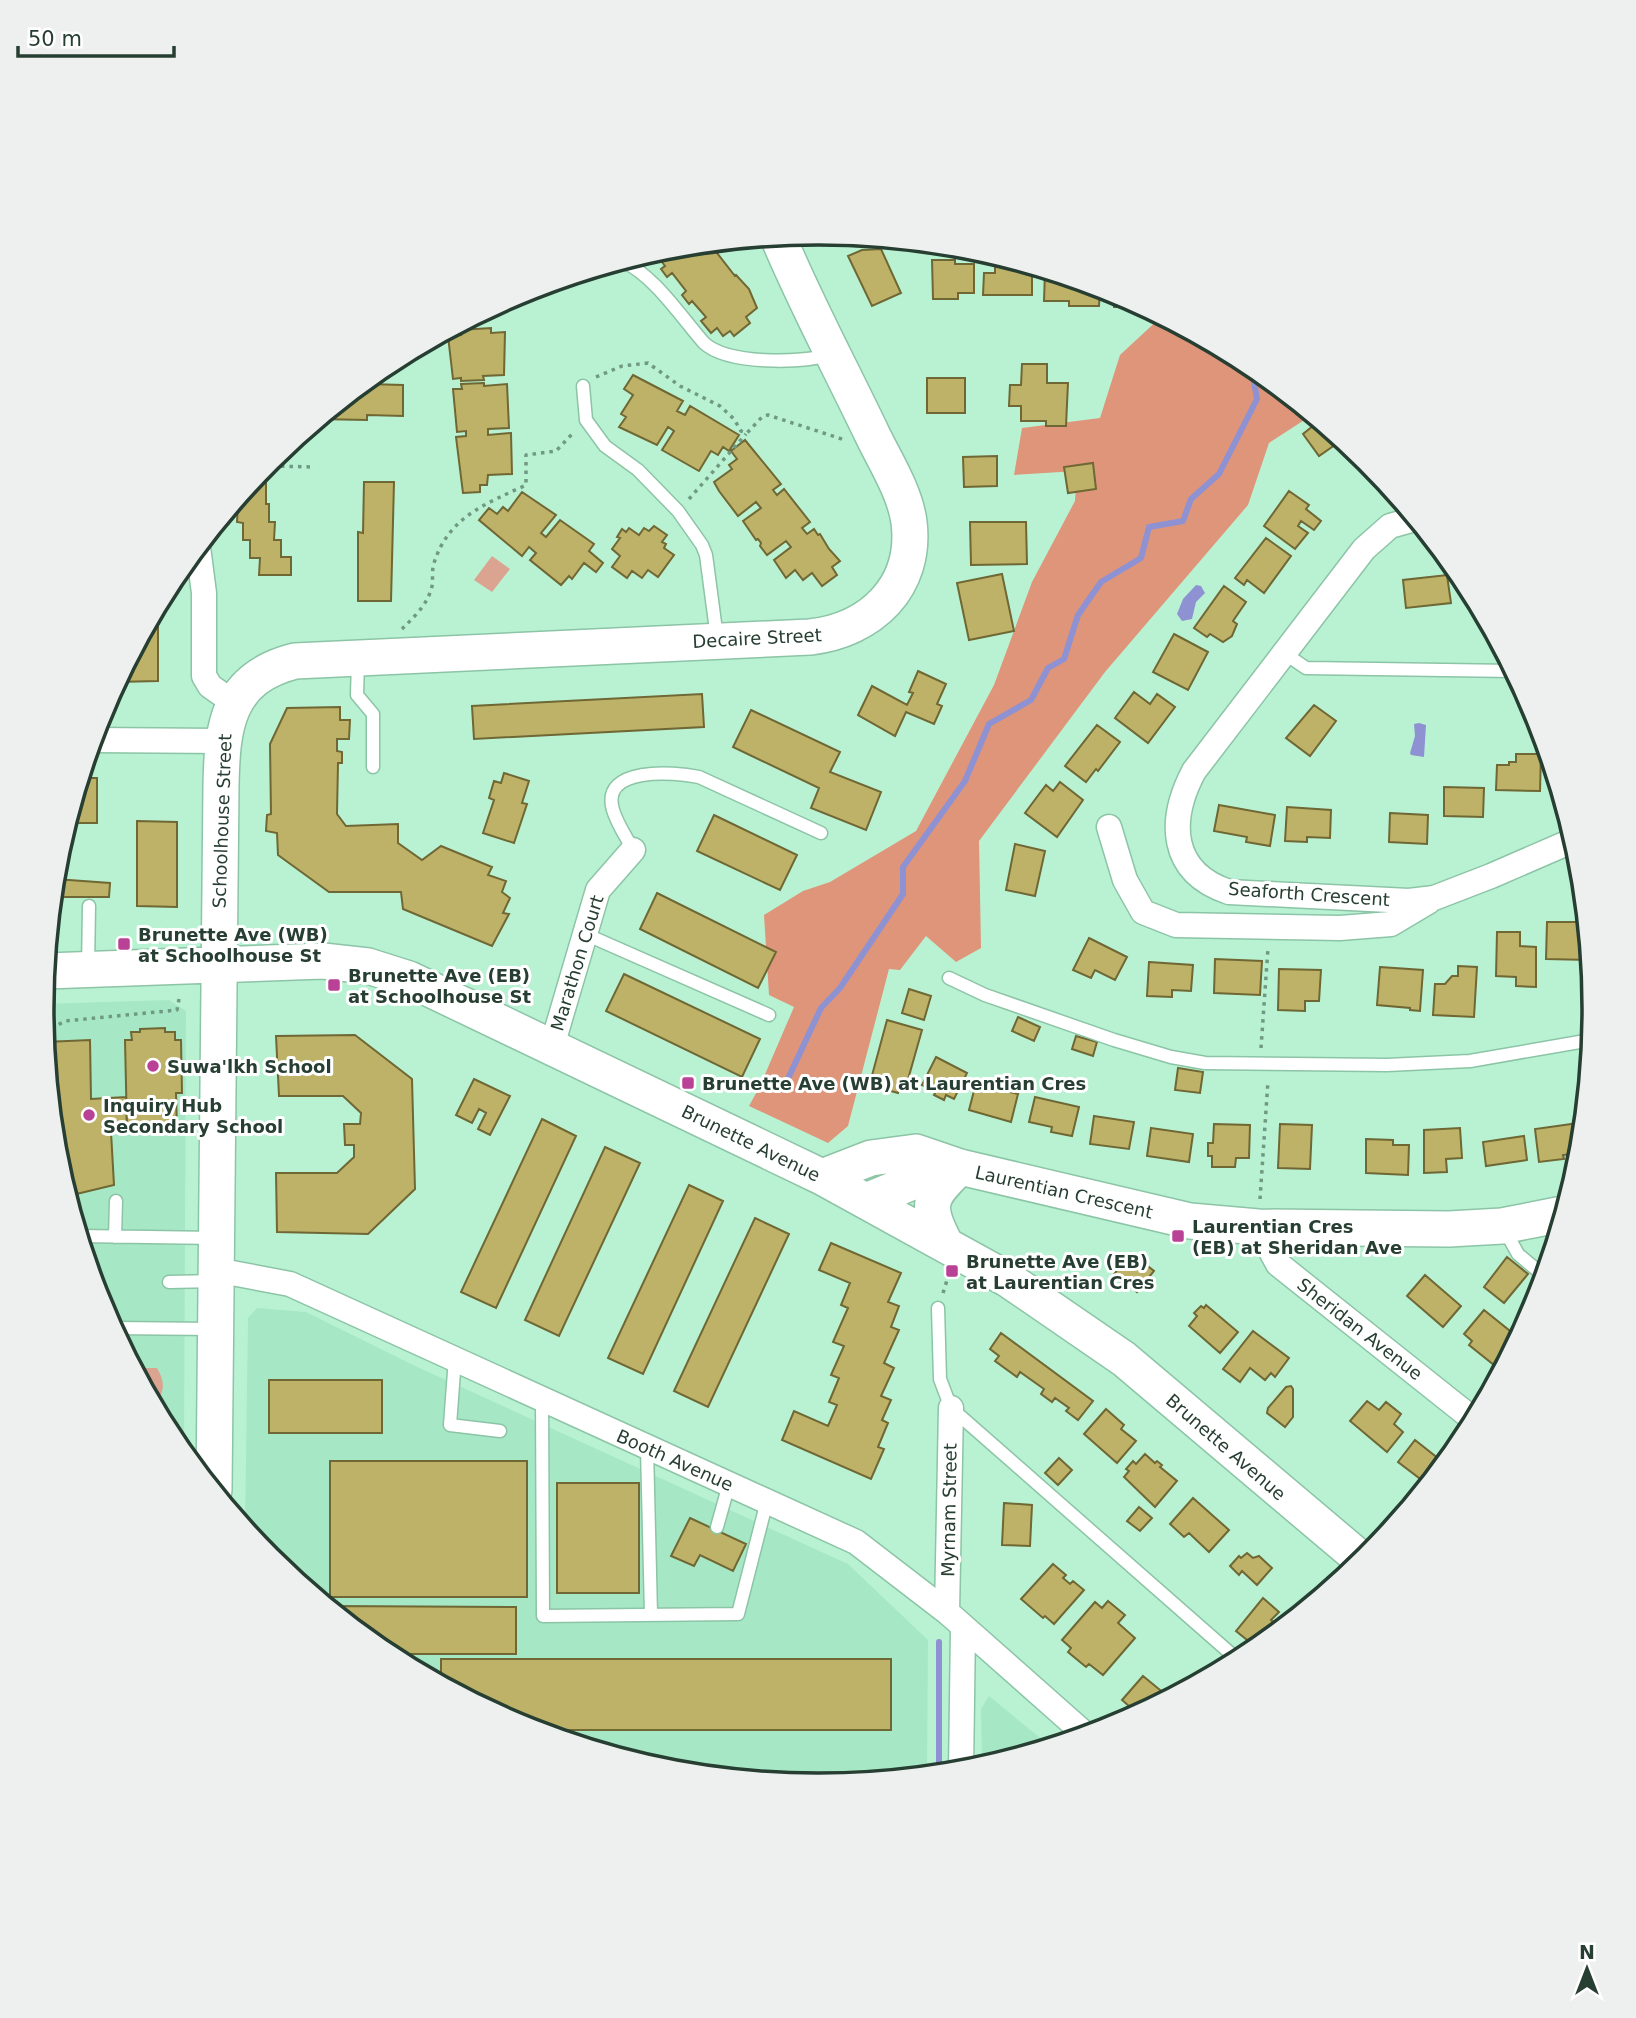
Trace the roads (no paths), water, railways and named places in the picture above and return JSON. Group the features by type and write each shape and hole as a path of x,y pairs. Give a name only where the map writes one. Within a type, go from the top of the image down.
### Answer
{"main road":[{"name":"Decaire Street","path":"234,703 256,680 282,665 303,660 800,638 833,633 856,625 872,614 888,598 903,572 908,555 909,533 905,506 783,246"},
{"name":"Schoolhouse Street","path":"214,1477 222,741 234,703"},
{"name":"Brunette Avenue","path":"56,971 323,961 368,966 409,979 822,1177 866,1201 947,1261 1009,1280 1124,1359 1354,1553"},
{"name":"Laurentian Crescent","path":"822,1177 871,1158 916,1152 960,1167 1190,1221 1259,1216 1449,1229 1503,1226 1553,1216"},
{"path":"866,1201 960,1167"},
{"path":"947,1261 932,1203 936,1190 960,1167"}],"street":[{"name":"Seaforth Crescent","path":"1406,522 1390,526 1378,534 1210,748 1186,786 1180,802 1177,831 1184,858 1203,880 1229,892 1409,901 1434,898 1564,845"},
{"path":"200,561 204,593 204,676 209,686 234,703"},
{"path":"104,740 222,741"},
{"path":"1109,827 1125,880 1143,912 1175,925 1340,928 1391,924 1434,898"},
{"name":"Marathon Court","path":"552,1046 597,890 634,850"},
{"name":"Sheridan Avenue","path":"1259,1216 1278,1264 1465,1413"},
{"name":"Booth Avenue","path":"216,1263 290,1284 856,1542 955,1619 1077,1727"},
{"name":"Myrnam Street","path":"951,1408 961,1759"}],"lane":[{"path":"635,268 649,279 704,343 715,352 789,362 834,354"},
{"path":"583,386 586,420 605,446 638,470 678,511 702,545 706,555 718,641"},
{"path":"1284,653 1306,668 1503,671"},
{"path":"358,657 357,695 373,714 373,767"},
{"path":"634,850 613,812 611,801 618,783 642,775 678,774 699,777 821,833"},
{"path":"88,969 89,906"},
{"path":"585,934 769,1014"},
{"path":"949,978 985,995 1171,1057 1205,1063 1387,1065 1470,1061 1581,1042"},
{"path":"115,1237 116,1201"},
{"path":"1503,1226 1518,1254 1536,1269"},
{"path":"89,1236 115,1237 216,1263"},
{"path":"169,1282 216,1263"},
{"path":"938,1308 940,1379 951,1408 1229,1652"},
{"path":"124,1328 215,1329"},
{"path":"455,1358 450,1425 500,1431"},
{"path":"542,1398 543,1616 738,1614 767,1501"},
{"path":"647,1448 651,1614"},
{"path":"717,1527 729,1484"}],"water":[{"path":"1196,585 1201,586 1205,593 1196,602 1192,619 1182,621 1177,614 1183,599"},
{"path":"1414,724 1426,725 1424,757 1410,753 1415,736"}],"waterway":[{"path":"785,1085 821,1008 840,988 903,894 903,867 965,781 989,724 1031,700 1048,668 1064,659 1078,615 1101,582 1141,558 1149,527 1183,521 1191,499 1219,474 1257,399 1254,383"},
{"path":"939,1642 939,1763"}],"place":[{"name":"Brunette Ave (WB) at Schoolhouse St","path":"124,944"},
{"name":"Brunette Ave (EB) at Schoolhouse St","path":"334,985"},
{"name":"Suwa'lkh School","path":"153,1066"},
{"name":"Brunette Ave (WB) at Laurentian Cres","path":"688,1083"},
{"name":"Inquiry Hub Secondary School","path":"89,1115"},
{"name":"Laurentian Cres (EB) at Sheridan Ave","path":"1178,1236"},
{"name":"Brunette Ave (EB) at Laurentian Cres","path":"952,1271"}]}
